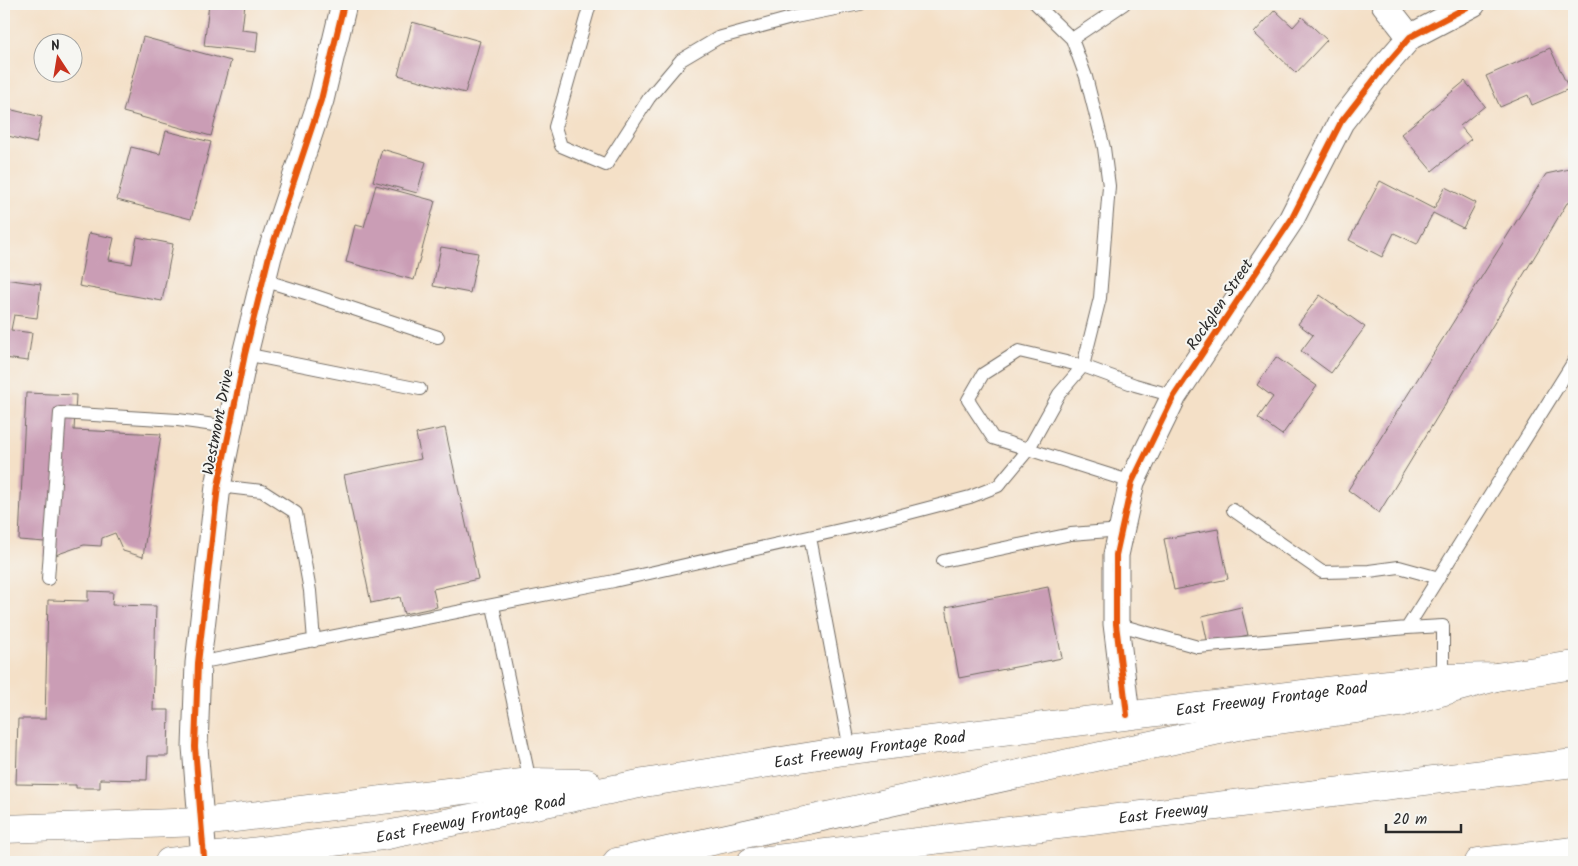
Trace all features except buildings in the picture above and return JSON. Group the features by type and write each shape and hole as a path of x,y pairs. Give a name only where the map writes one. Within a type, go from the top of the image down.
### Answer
{"main road":[{"name":"East Freeway Frontage Road","path":"169,862 382,836 644,783 850,750 1127,714 1442,678 1496,677 1574,665"},
{"path":"617,862 1242,725 1400,703 1496,677"},
{"name":"East Freeway","path":"751,862 1574,763"},
{"path":"4,829 202,822 530,782 644,783"},
{"path":"1479,862 1574,851"}],"street":[{"name":"Westmont Drive","path":"204,858 195,747 198,663 218,486 229,427 269,256 321,100 344,4"},
{"path":"1384,4 1410,38"},
{"name":"Rockglen Street","path":"1127,714 1116,624 1116,555 1132,482 1174,396 1291,220 1341,122 1382,68 1410,38 1473,4"}],"lane":[{"path":"590,4 555,127 561,146 606,165 649,98 681,60 718,38 795,17 860,4"},
{"path":"198,663 614,581 810,537 970,497 998,486 1028,450 1059,394 1082,366 1100,298 1109,186 1104,148 1086,77 1072,39 1036,4"},
{"path":"1072,39 1124,4"},
{"path":"263,280 438,337"},
{"path":"1132,482 993,438 968,400 983,374 1019,351 1082,366 1174,396"},
{"path":"246,354 420,389"},
{"path":"1407,628 1574,361"},
{"path":"48,579 60,413 178,420 229,427"},
{"path":"218,486 262,491 296,513 310,591 314,640"},
{"path":"1233,510 1322,572 1369,571 1399,567 1439,578"},
{"path":"943,562 1071,534 1122,530"},
{"path":"810,537 850,750"},
{"path":"493,606 530,782"},
{"path":"1116,624 1198,647 1443,626 1442,678"}],"cycle path":[{"path":"204,858 195,747 198,663 218,486 245,354 269,256 321,100 344,4"},
{"path":"1127,715 1116,624 1116,555 1132,482 1174,396 1291,220 1341,122 1410,37 1473,4"}]}
